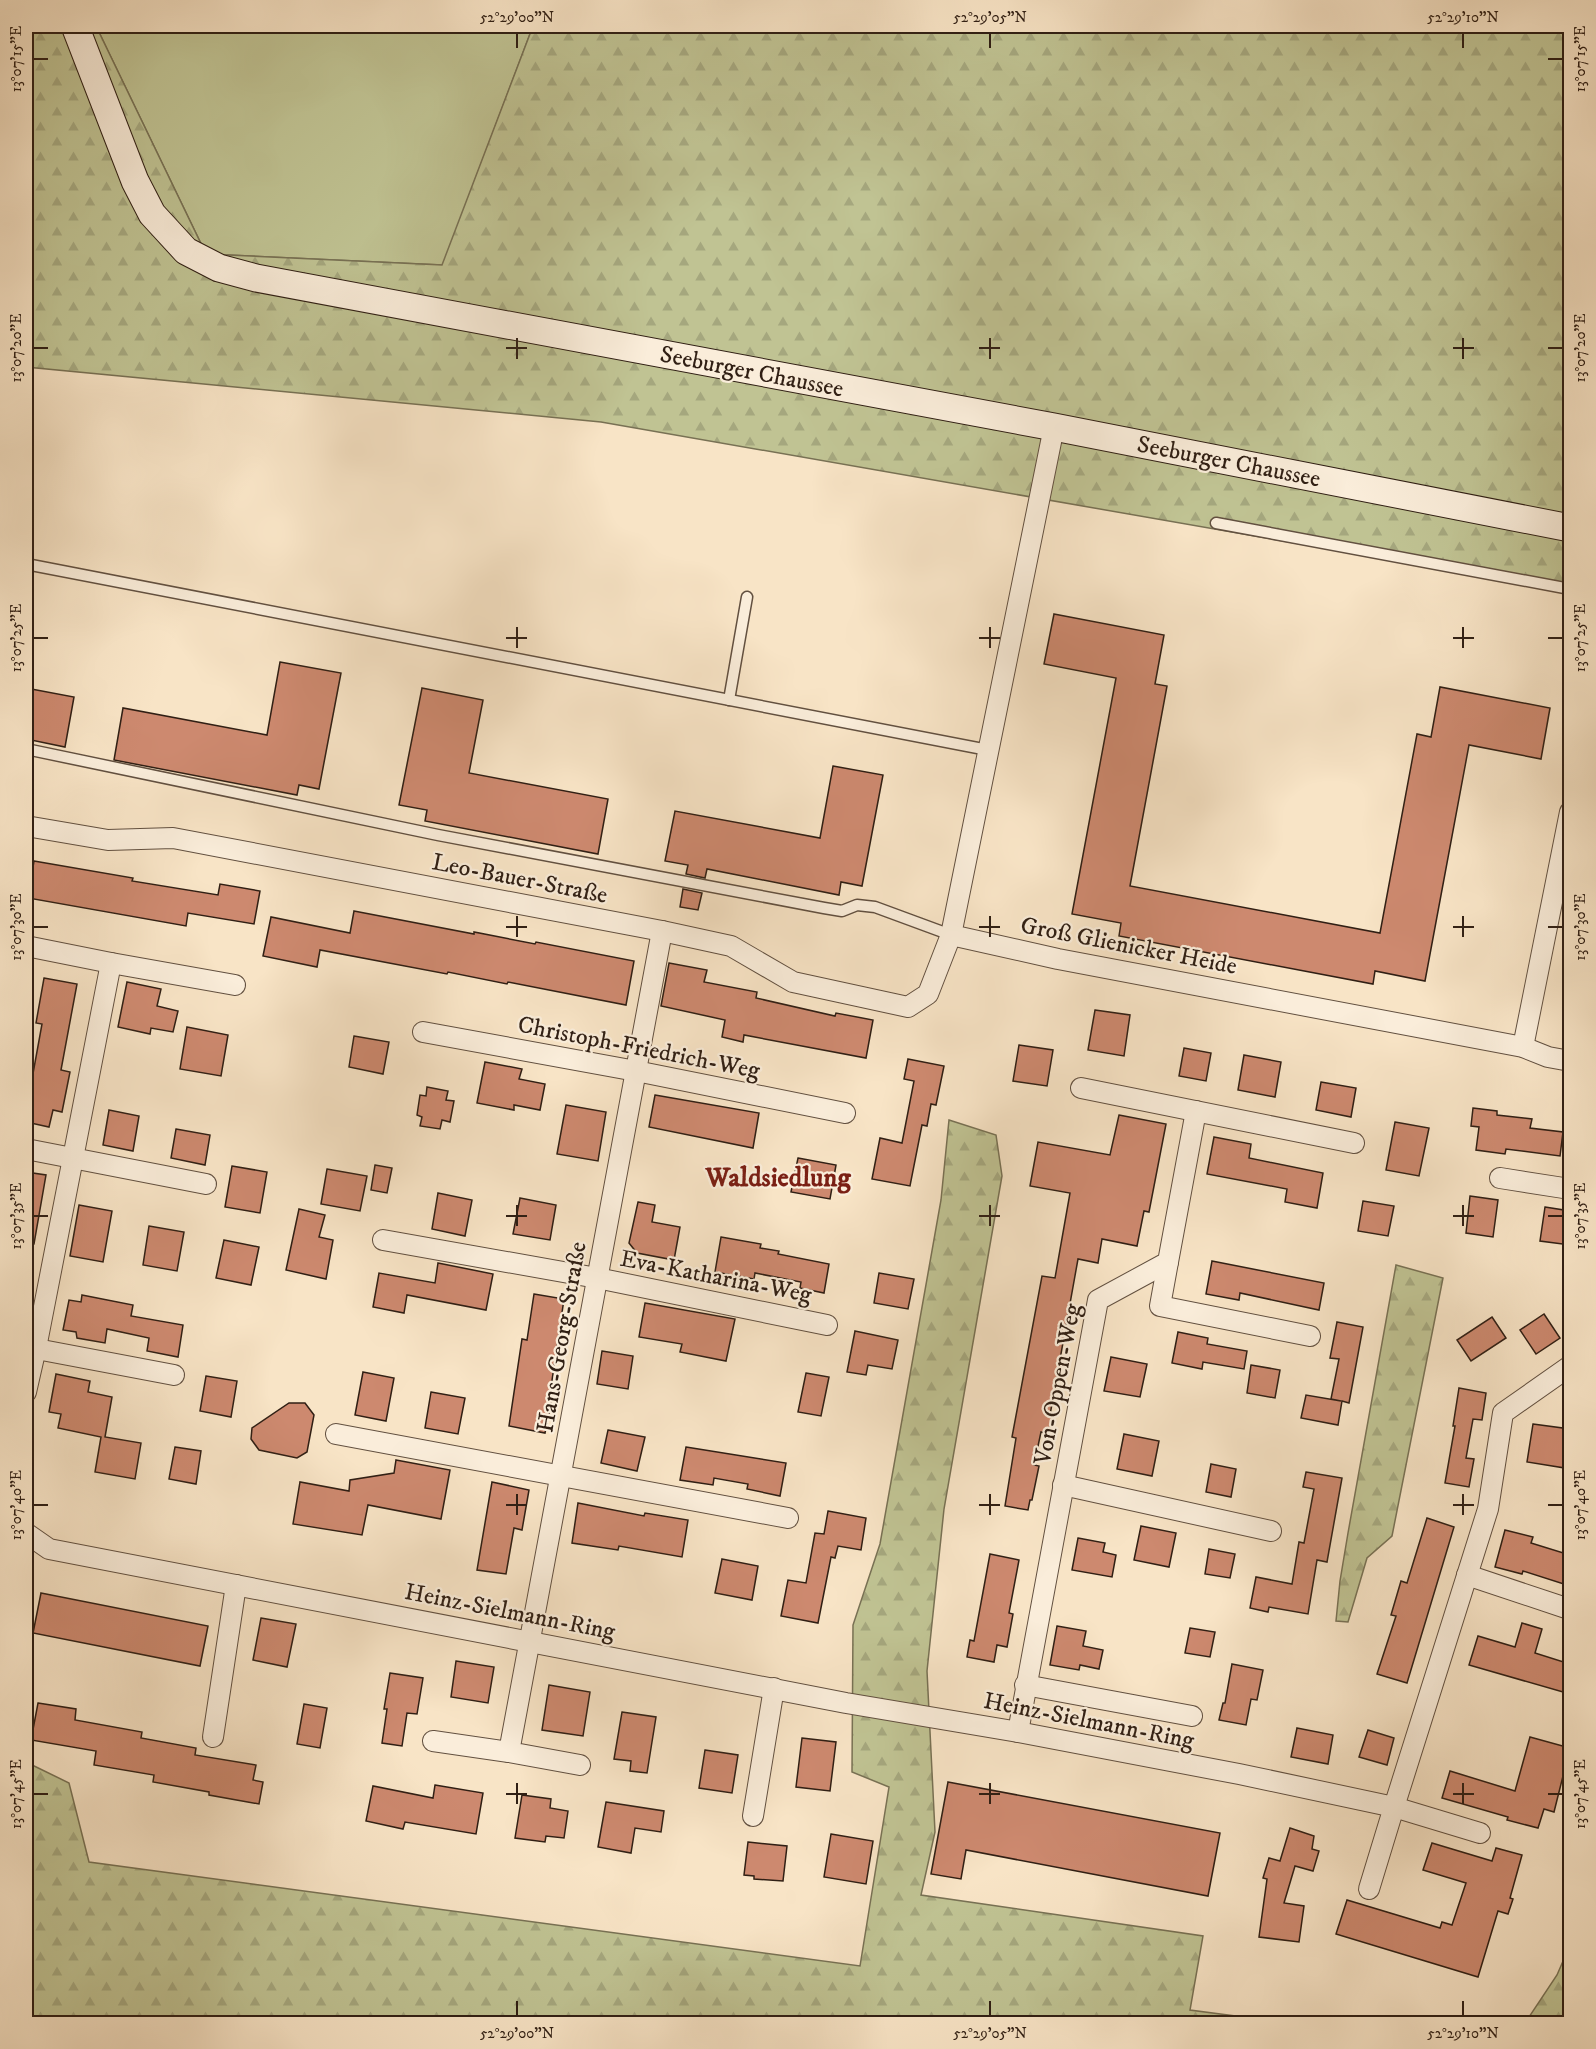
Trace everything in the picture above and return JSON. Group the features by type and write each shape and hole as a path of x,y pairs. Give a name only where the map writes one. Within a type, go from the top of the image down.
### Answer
{"street":[{"name":"Seeburger Chaussee","path":"75,26 135,181 152,214 186,251 219,268 268,280 1054,427 1570,528"},
{"path":"951,935 1054,427"},
{"path":"1570,812 1523,1047 1548,1057 1570,1061"},
{"name":"Leo-Bauer-Straße","path":"26,826 108,840 173,838 662,931 731,946 792,982 908,1007 927,994 951,935"},
{"name":"Hans-Georg-Straße","path":"509,1752 662,931"},
{"name":"Groß Glienicker Heide","path":"951,935 1058,959 1523,1047"},
{"path":"26,946 234,985"},
{"path":"26,1392 31,1347 74,1158 111,963"},
{"name":"Christoph-Friedrich-Weg","path":"423,1032 636,1071 845,1113"},
{"path":"1081,1088 1354,1143"},
{"path":"1196,1111 1160,1306 1310,1336"},
{"path":"26,1149 206,1184"},
{"path":"1500,1178 1570,1189"},
{"name":"Eva-Katharina-Weg","path":"383,1239 597,1278 827,1325"},
{"name":"Von-Oppen-Weg","path":"1018,1732 1098,1300 1168,1262"},
{"path":"31,1347 174,1375"},
{"path":"1369,1888 1488,1509 1503,1413 1570,1366"},
{"path":"336,1434 788,1518"},
{"name":"Von-Oppen-Weg","path":"1063,1485 1271,1532"},
{"name":"Heinz-Sielmann-Ring","path":"26,1533 49,1549 846,1703 1018,1732 1239,1774 1395,1807 1480,1833"},
{"path":"1467,1575 1569,1609"},
{"path":"213,1737 236,1585"},
{"path":"1025,1685 1192,1716"},
{"path":"753,1816 774,1688"},
{"path":"433,1741 580,1765"}],"lane":[{"path":"1216,523 1570,589"},
{"path":"26,564 988,750"},
{"path":"729,700 747,597"},
{"path":"26,749 438,835 827,909 842,911 857,905 875,907 951,935"}],"green space":[{"path":"26,26 96,26 206,254 442,265 533,26 1570,26 1570,591 601,422 26,367"},
{"path":"96,26 533,26 443,265 206,254"},
{"path":"949,1120 996,1135 1002,1176 944,1509 927,1671 935,1832 921,1895 1203,1936 1190,2010 1289,2023 26,2023 26,1762 69,1783 89,1862 860,1966 889,1787 852,1772 853,1625 880,1544 941,1200"},
{"path":"1396,1265 1443,1278 1392,1536 1367,1558 1348,1622 1336,1621 1348,1533"},
{"path":"1570,1945 1570,2023 1525,2023 1557,1975"}],"building":[{"path":"1054,614 1164,635 1155,684 1167,686 1130,886 1380,933 1417,734 1431,737 1440,687 1550,708 1541,759 1469,745 1425,981 1375,971 1373,984 1119,936 1121,923 1072,914 1116,678 1044,664"},
{"path":"280,662 341,673 319,789 299,785 297,795 114,760 123,708 267,735"},
{"path":"26,688 74,697 65,747 26,739"},
{"path":"422,688 483,700 469,773 608,799 598,854 425,821 427,810 399,805"},
{"path":"833,766 883,775 862,886 841,882 839,895 707,869 705,878 686,874 688,865 665,861 675,811 820,838"},
{"path":"34,861 133,878 132,881 218,895 220,884 260,891 254,924 188,913 186,926 28,898"},
{"path":"683,889 702,893 698,910 680,907"},
{"path":"354,911 634,961 626,1005 320,950 317,967 263,956 271,917 350,933"},
{"path":"669,963 707,970 704,982 757,992 756,998 835,1016 836,1013 873,1020 866,1058 744,1035 743,1042 722,1037 725,1020 661,1006"},
{"path":"44,978 77,984 61,1070 70,1072 62,1112 53,1110 49,1127 26,1122 42,1024 36,1023"},
{"path":"127,982 161,989 157,1006 178,1011 173,1032 151,1028 150,1034 118,1027"},
{"path":"1095,1010 1130,1015 1124,1056 1088,1050"},
{"path":"187,1027 228,1035 221,1076 180,1069"},
{"path":"354,1036 389,1042 383,1074 349,1067"},
{"path":"1019,1045 1053,1050 1047,1086 1013,1081"},
{"path":"1184,1048 1211,1053 1206,1081 1179,1076"},
{"path":"1244,1055 1281,1062 1275,1097 1238,1090"},
{"path":"908,1059 944,1066 936,1105 931,1104 927,1126 922,1125 910,1186 872,1179 880,1138 902,1143 914,1081 904,1079"},
{"path":"485,1062 522,1069 519,1079 545,1084 540,1110 514,1105 514,1110 477,1103"},
{"path":"1321,1082 1356,1088 1351,1117 1316,1110"},
{"path":"427,1087 448,1091 446,1100 454,1101 450,1122 442,1120 440,1129 420,1126 422,1117 417,1115 420,1095 426,1096"},
{"path":"655,1095 759,1113 753,1148 649,1127"},
{"path":"566,1105 606,1112 598,1161 557,1154"},
{"path":"1473,1108 1497,1111 1497,1115 1532,1119 1530,1128 1563,1132 1560,1156 1506,1149 1505,1154 1476,1150 1479,1127 1471,1126"},
{"path":"109,1110 139,1116 133,1151 103,1145"},
{"path":"1119,1115 1166,1124 1149,1212 1144,1211 1137,1246 1102,1239 1098,1263 1078,1259 1050,1415 1053,1415 1049,1434 1041,1432 1034,1465 1039,1466 1032,1500 1030,1500 1028,1510 1005,1506 1016,1438 1012,1437 1042,1276 1055,1278 1070,1193 1030,1186 1038,1142 1110,1155"},
{"path":"1395,1122 1429,1128 1419,1176 1386,1170"},
{"path":"176,1129 210,1135 205,1165 171,1158"},
{"path":"1214,1137 1251,1144 1249,1158 1323,1173 1317,1208 1285,1202 1287,1189 1207,1174"},
{"path":"798,1158 836,1165 830,1199 791,1192"},
{"path":"375,1165 392,1168 387,1193 371,1190"},
{"path":"232,1166 267,1172 260,1213 225,1207"},
{"path":"327,1169 367,1176 360,1211 321,1204"},
{"path":"26,1172 46,1175 34,1244 26,1243"},
{"path":"438,1193 472,1200 465,1236 432,1229"},
{"path":"1470,1196 1498,1200 1493,1237 1466,1233"},
{"path":"520,1198 556,1205 550,1240 513,1234"},
{"path":"1363,1201 1394,1206 1388,1236 1358,1231"},
{"path":"638,1202 655,1205 652,1222 680,1227 674,1260 637,1253 629,1243"},
{"path":"79,1205 112,1211 103,1262 70,1256"},
{"path":"1545,1207 1570,1211 1570,1245 1540,1241"},
{"path":"299,1209 325,1215 319,1237 333,1240 326,1279 286,1270"},
{"path":"149,1226 184,1232 177,1271 143,1265"},
{"path":"721,1237 761,1244 760,1248 779,1251 778,1254 829,1264 824,1293 800,1288 801,1282 755,1273 754,1279 715,1272"},
{"path":"224,1240 259,1247 251,1285 216,1278"},
{"path":"1212,1261 1324,1283 1319,1310 1240,1293 1239,1300 1206,1294"},
{"path":"438,1263 493,1274 486,1310 407,1295 404,1313 373,1307 379,1273 435,1283"},
{"path":"879,1273 914,1279 908,1309 874,1303"},
{"path":"534,1294 564,1299 550,1394 553,1394 545,1433 509,1426 522,1339 527,1340"},
{"path":"82,1295 133,1305 131,1316 183,1325 178,1357 147,1351 149,1338 107,1329 105,1343 77,1338 76,1332 63,1330 69,1300 81,1302"},
{"path":"645,1303 735,1319 726,1361 680,1352 682,1344 639,1337"},
{"path":"1544,1314 1560,1338 1536,1354 1520,1330"},
{"path":"1492,1317 1506,1338 1471,1361 1457,1340"},
{"path":"1337,1322 1363,1327 1349,1403 1342,1401 1338,1425 1301,1418 1306,1395 1341,1401 1331,1399 1339,1359 1330,1358"},
{"path":"855,1331 898,1340 892,1369 868,1365 866,1375 847,1372"},
{"path":"1178,1332 1208,1338 1207,1344 1247,1351 1244,1369 1203,1362 1202,1369 1172,1363"},
{"path":"602,1351 633,1356 628,1389 597,1384"},
{"path":"1111,1357 1147,1364 1140,1397 1104,1391"},
{"path":"1251,1365 1280,1370 1275,1398 1247,1393"},
{"path":"363,1372 394,1378 386,1421 355,1415"},
{"path":"806,1373 829,1377 821,1416 798,1412"},
{"path":"56,1374 90,1381 88,1392 112,1397 105,1437 141,1443 135,1479 95,1472 101,1437 58,1428 61,1414 49,1412"},
{"path":"206,1376 237,1381 231,1417 200,1411"},
{"path":"1459,1388 1486,1393 1482,1420 1473,1419 1466,1458 1474,1459 1469,1487 1445,1483"},
{"path":"431,1392 465,1398 458,1434 425,1428"},
{"path":"289,1403 305,1403 314,1415 307,1452 297,1458 259,1450 251,1439 252,1428"},
{"path":"1533,1424 1570,1429 1570,1463 1565,1462 1565,1468 1527,1462"},
{"path":"608,1430 645,1437 637,1471 601,1463"},
{"path":"1124,1434 1159,1441 1152,1476 1117,1469"},
{"path":"175,1447 201,1451 196,1484 169,1479"},
{"path":"686,1447 786,1463 780,1496 747,1489 748,1484 714,1478 713,1485 680,1480"},
{"path":"396,1460 450,1470 441,1519 368,1505 362,1535 293,1524 300,1482 349,1491 350,1480 394,1473"},
{"path":"1211,1464 1236,1469 1231,1497 1206,1492"},
{"path":"1306,1472 1342,1478 1327,1562 1317,1560 1308,1614 1269,1607 1268,1612 1250,1608 1256,1577 1292,1584 1299,1542 1304,1543 1314,1489 1303,1487"},
{"path":"492,1482 529,1490 522,1530 514,1528 506,1574 477,1570"},
{"path":"578,1503 644,1516 645,1513 688,1520 682,1557 619,1546 618,1550 572,1543"},
{"path":"828,1511 866,1518 861,1550 838,1546 835,1558 831,1557 818,1623 781,1616 788,1580 806,1583 815,1533 824,1534"},
{"path":"1427,1518 1454,1527 1407,1683 1377,1674 1396,1616 1391,1615 1401,1581 1407,1583"},
{"path":"1141,1526 1176,1533 1169,1567 1134,1560"},
{"path":"1505,1530 1533,1537 1531,1543 1570,1555 1570,1586 1523,1571 1522,1574 1495,1567"},
{"path":"1078,1538 1105,1543 1103,1552 1116,1555 1112,1577 1072,1570"},
{"path":"1209,1549 1235,1554 1230,1578 1205,1574"},
{"path":"990,1554 1019,1560 1009,1613 1013,1614 1007,1647 997,1645 994,1662 967,1657 970,1640 974,1641"},
{"path":"722,1559 758,1566 752,1600 715,1593"},
{"path":"41,1593 208,1626 200,1666 33,1633"},
{"path":"261,1618 296,1624 287,1667 253,1660"},
{"path":"1522,1623 1542,1629 1535,1653 1570,1664 1570,1694 1469,1665 1478,1636 1515,1647"},
{"path":"1057,1626 1086,1631 1083,1646 1103,1650 1099,1669 1080,1665 1079,1670 1050,1665"},
{"path":"1190,1628 1215,1632 1210,1657 1185,1653"},
{"path":"456,1661 494,1667 488,1703 451,1697"},
{"path":"1232,1664 1263,1670 1257,1700 1251,1699 1246,1725 1219,1720 1223,1703 1225,1703"},
{"path":"390,1673 423,1678 417,1714 407,1713 402,1746 382,1743 387,1709 384,1709"},
{"path":"549,1685 590,1692 583,1736 542,1730"},
{"path":"38,1703 76,1709 75,1720 142,1732 141,1738 196,1748 195,1755 256,1765 253,1780 263,1782 259,1804 153,1782 154,1775 94,1765 96,1751 31,1740"},
{"path":"304,1704 327,1708 320,1748 297,1744"},
{"path":"622,1712 656,1717 647,1773 630,1771 631,1761 614,1759"},
{"path":"1297,1728 1333,1735 1328,1764 1291,1757"},
{"path":"1368,1730 1394,1738 1387,1765 1359,1757"},
{"path":"1530,1737 1570,1748 1554,1812 1544,1809 1538,1828 1442,1798 1450,1771 1515,1791"},
{"path":"802,1738 836,1742 830,1791 796,1787"},
{"path":"705,1750 738,1755 732,1793 699,1788"},
{"path":"948,1782 1220,1833 1208,1896 966,1850 961,1879 931,1874"},
{"path":"435,1785 483,1793 476,1834 405,1822 403,1829 366,1821 373,1786 433,1798"},
{"path":"522,1795 551,1799 550,1808 568,1811 564,1838 546,1836 545,1842 515,1838"},
{"path":"606,1802 664,1811 661,1832 635,1828 631,1853 598,1847"},
{"path":"1290,1828 1314,1836 1312,1849 1319,1851 1313,1871 1295,1866 1284,1903 1304,1906 1299,1942 1259,1937 1267,1879 1263,1878 1269,1858 1280,1861"},
{"path":"831,1834 873,1841 866,1884 824,1877"},
{"path":"748,1842 787,1846 783,1881 754,1879 754,1876 744,1875"},
{"path":"1432,1843 1492,1861 1496,1848 1522,1855 1508,1914 1498,1911 1478,1977 1336,1934 1347,1900 1440,1928 1442,1922 1452,1925 1466,1883 1423,1870"}],"district":[{"name":"Waldsiedlung","path":"778,1177"}]}
